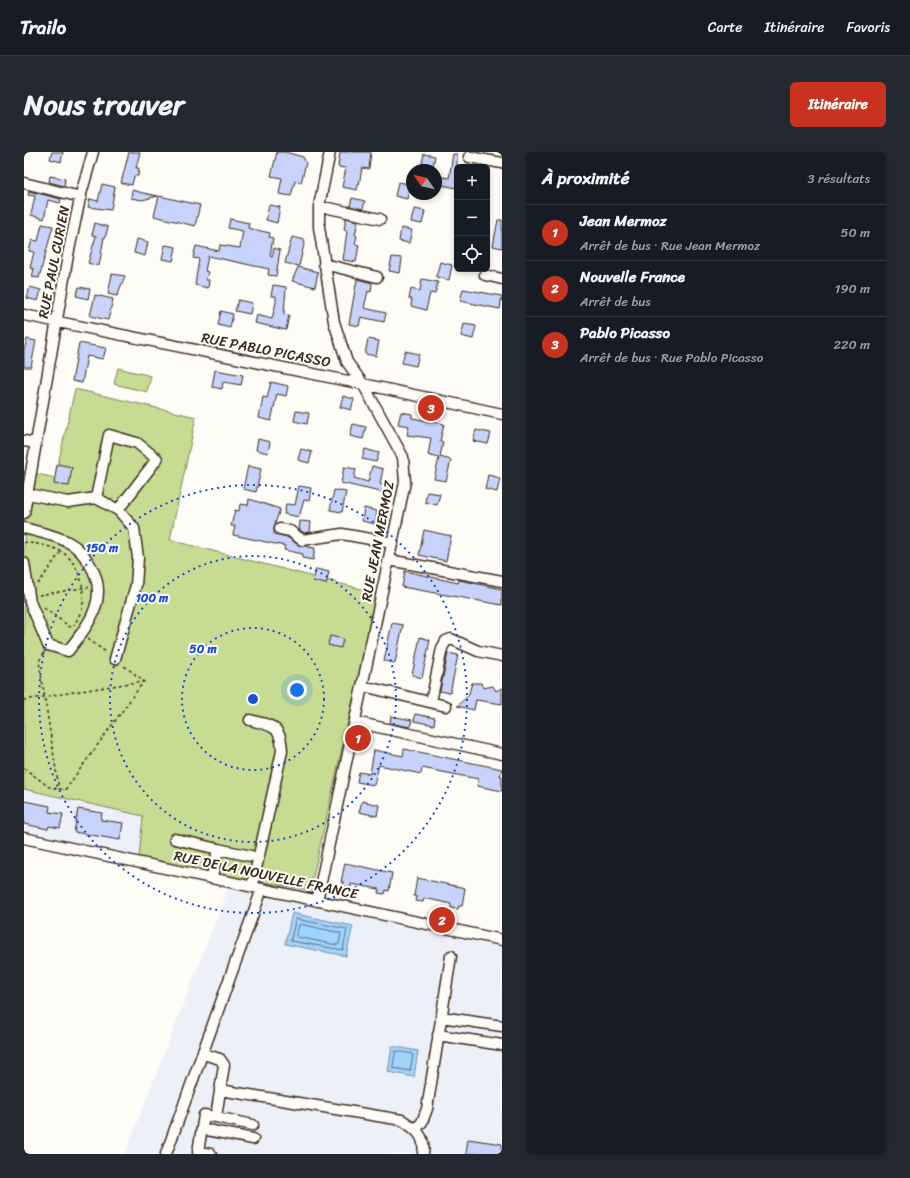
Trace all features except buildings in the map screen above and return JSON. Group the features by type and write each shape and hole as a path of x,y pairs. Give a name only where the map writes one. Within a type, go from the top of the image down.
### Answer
{"street":[{"name":"RUE PAUL CURIEN","path":"24,514 56,322 81,197 93,152"},
{"name":"RUE JEAN MERMOZ","path":"317,901 405,482 403,457 363,384 347,362 338,337 331,310 319,228 319,206 330,152"},
{"path":"469,157 502,163"},
{"path":"24,183 81,197"},
{"path":"319,206 380,219"},
{"path":"324,264 377,277"},
{"path":"485,275 502,278"},
{"name":"RUE PABLO PICASSO","path":"24,315 502,414"},
{"path":"96,498 109,435 137,442 157,459 118,510"},
{"path":"24,441 36,443"},
{"path":"28,494 68,502 96,498 118,510 134,528 138,558 136,585 115,659"},
{"path":"24,528 67,542 81,551 97,575 100,594 88,625 77,631 68,652 48,645 29,597 24,563"},
{"path":"280,529 290,531 302,540 342,534 392,543"},
{"path":"389,560 502,581"},
{"path":"431,702 442,648 446,642 451,639 478,651 502,656"},
{"path":"363,686 446,706"},
{"path":"166,1154 203,1054 257,888 282,751 282,740 276,728 250,720"},
{"path":"355,722 502,754"},
{"name":"RUE DE LA NOUVELLE FRANCE","path":"24,838 502,940"},
{"path":"175,839 251,856"},
{"path":"212,877 218,849"},
{"path":"416,1129 422,1122 426,1109 451,956"},
{"path":"441,1017 502,1026"},
{"path":"438,1035 502,1045"},
{"path":"203,1054 214,1056 224,1065 216,1117"},
{"path":"220,1090 402,1120 416,1129 422,1137 423,1154"},
{"path":"211,1154 198,1152 204,1115 253,1125"},
{"path":"202,1129 253,1139"}],"path":[{"path":"24,542 50,546 61,551 75,566 82,588 82,610 77,631"},
{"path":"38,584 67,542"},
{"path":"29,597 98,585"},
{"path":"29,597 144,681"},
{"path":"48,645 39,661 59,789"},
{"path":"24,700 144,681"},
{"path":"24,768 49,787 65,790 144,681"}],"shaded area":[{"path":"24,789 144,816 139,858 24,837"},
{"path":"233,877 310,890 502,938 502,1154 125,1154"}],"green space":[{"path":"118,368 151,376 147,392 114,384"},
{"path":"75,389 196,417 170,540 377,593 310,890 233,877 139,858 143,816 24,789 24,471 55,478"}],"water":[{"path":"292,913 353,926 346,956 285,944"},
{"path":"392,1046 418,1051 414,1077 388,1072"}],"place":[{"name":"Pablo Picasso","path":"431,408"},
{"name":"Jean Mermoz","path":"358,738"},
{"name":"Nouvelle France","path":"442,920"}]}
